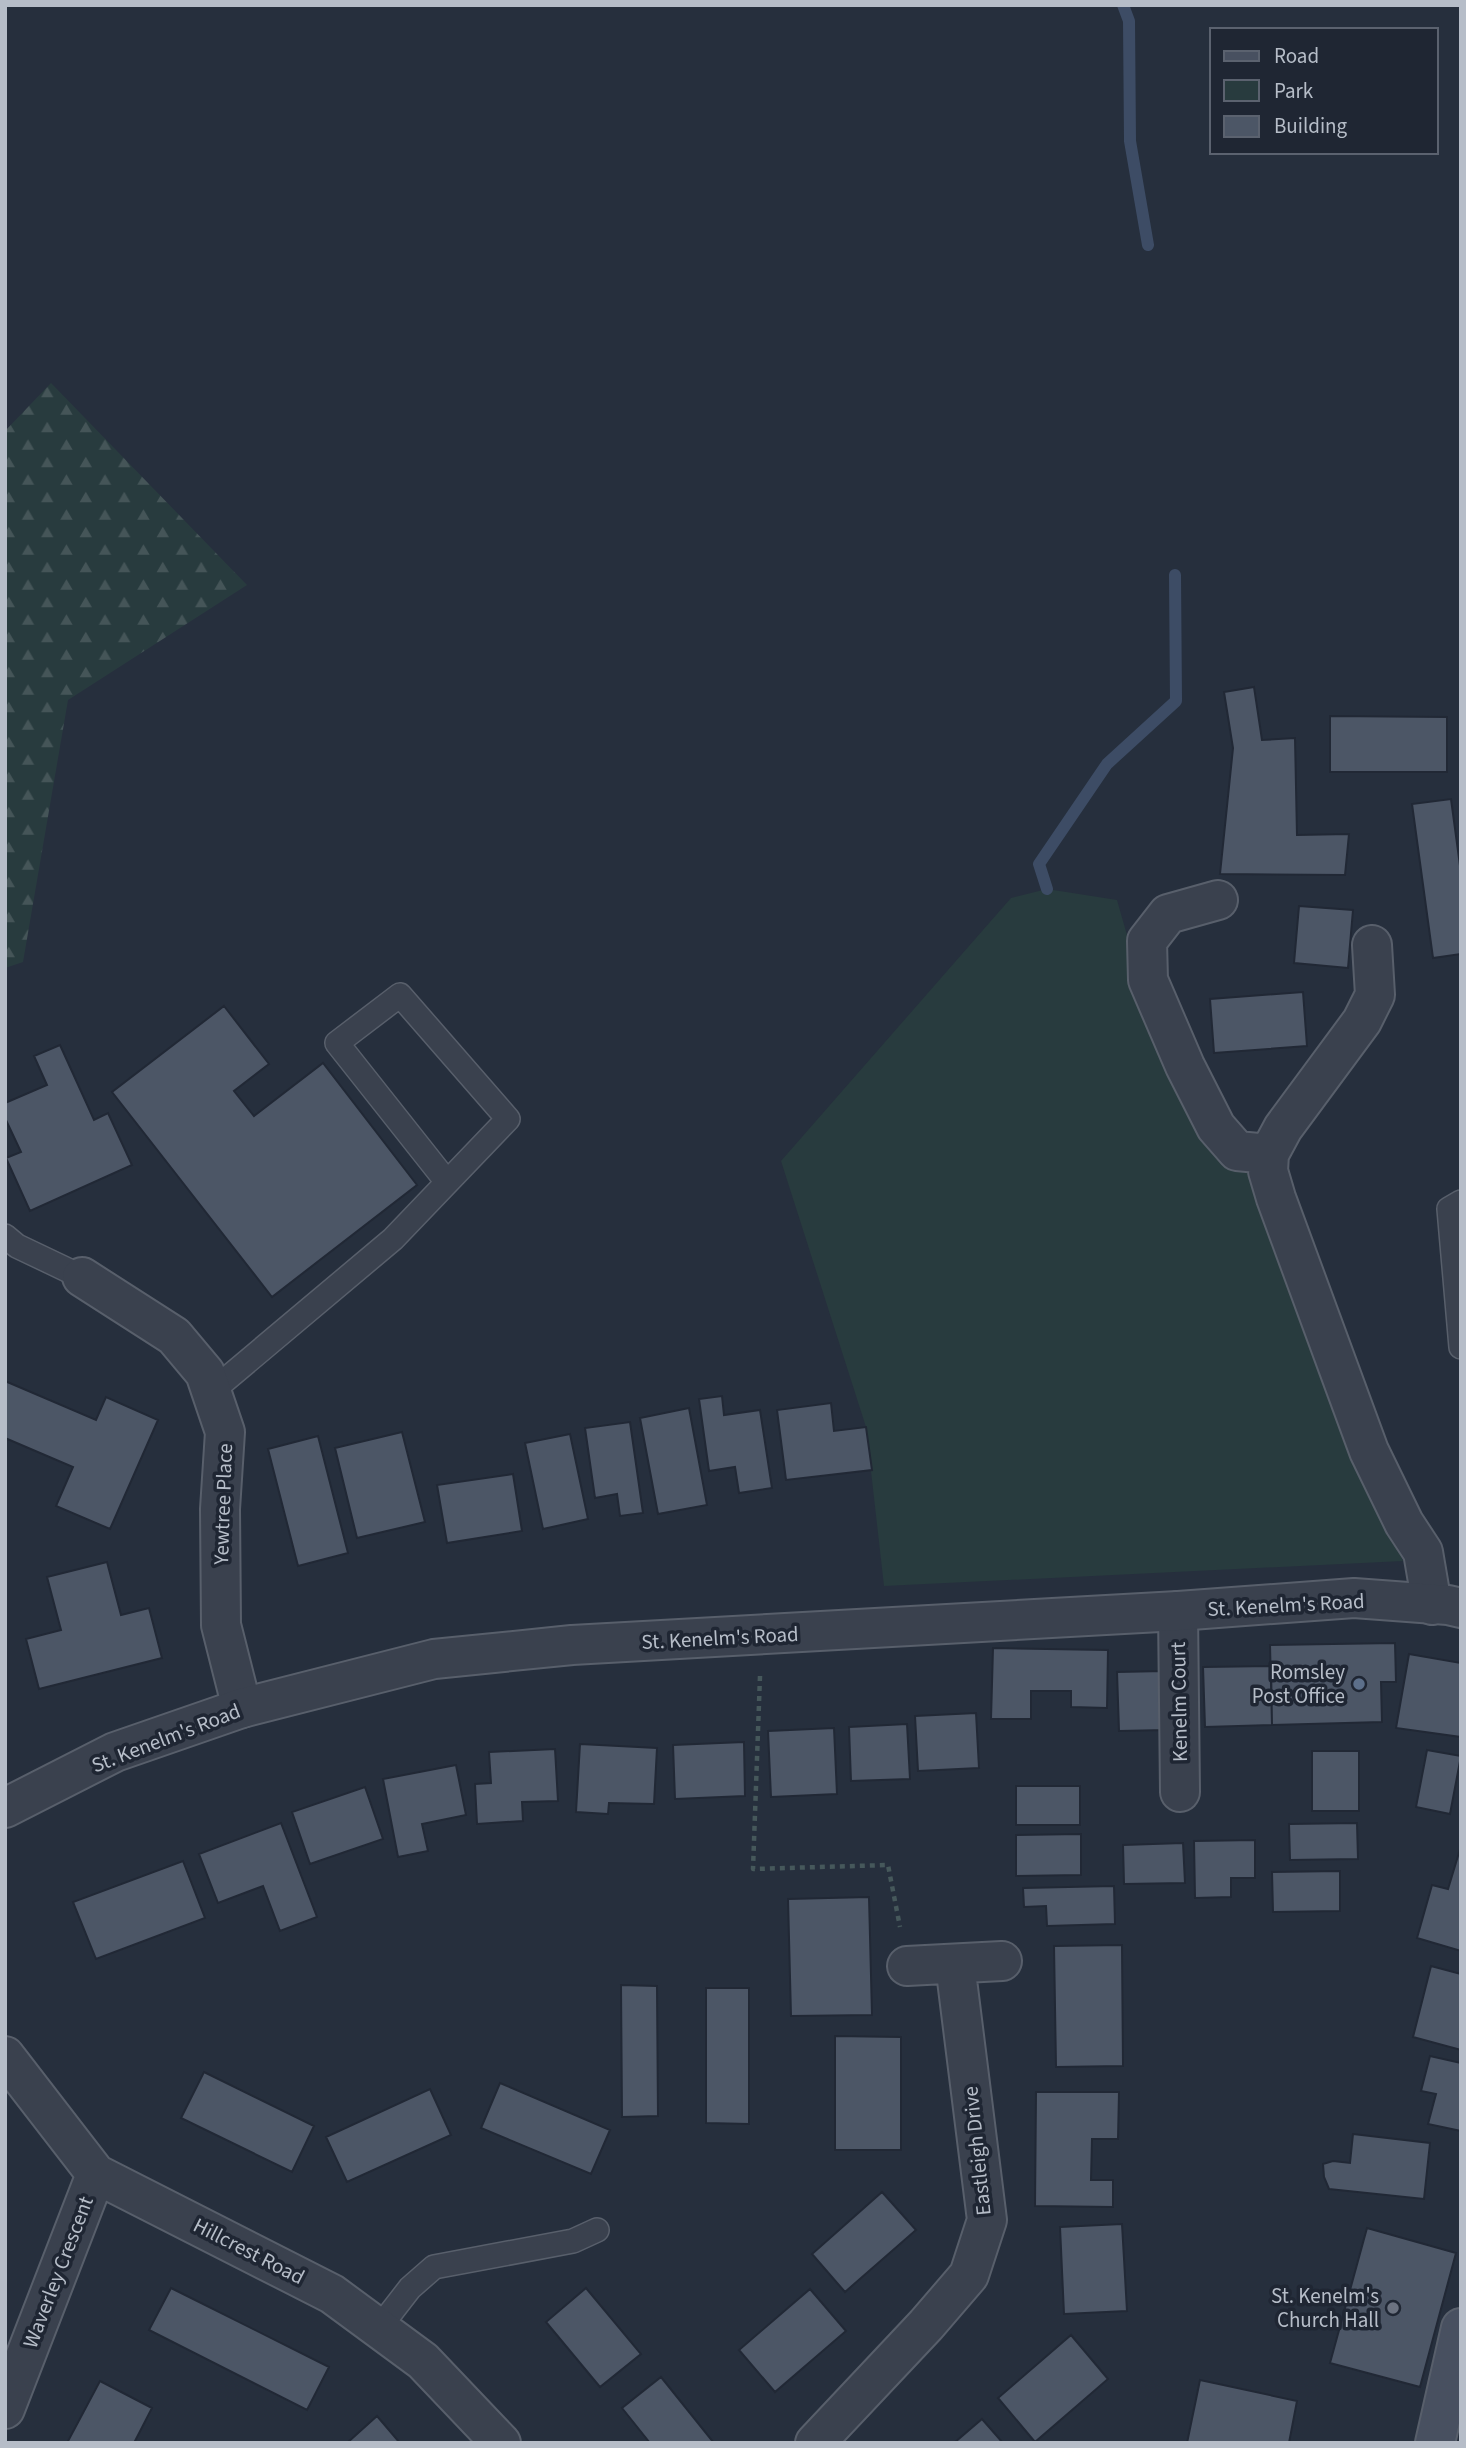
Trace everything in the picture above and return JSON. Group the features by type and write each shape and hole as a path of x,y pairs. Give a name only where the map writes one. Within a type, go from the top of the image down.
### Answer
{"main road":[{"path":"1435,2443 1461,2328"}],"street":[{"path":"1218,900 1168,914 1147,941 1148,980 1185,1066 1216,1127 1237,1152 1269,1154"},
{"path":"1372,945 1375,995 1362,1021 1283,1128 1269,1154 1268,1171 1369,1451 1404,1524 1423,1552 1446,1606"},
{"name":"Yewtree Place","path":"82,1277 174,1336 205,1373 225,1432 220,1509 221,1625 242,1709"},
{"name":"St. Kenelm's Road","path":"5,1808 116,1752 242,1709 434,1659 572,1646 1178,1611 1354,1598 1446,1606"},
{"name":"Kenelm Court","path":"1178,1611 1180,1793"},
{"path":"907,1966 1002,1961"},
{"name":"Eastleigh Drive","path":"815,2443 970,2275 987,2220 955,1964"},
{"name":"Hillcrest Road","path":"5,2056 96,2174 332,2294 423,2361 501,2443"},
{"name":"Waverley Crescent","path":"5,2409 96,2174"}],"lane":[{"path":"211,1392 393,1239 508,1119 400,995 337,1043 447,1182"},
{"path":"1461,1202 1449,1209 1461,1347"},
{"path":"5,1236 18,1246 82,1277"},
{"path":"379,2328 410,2288 434,2267 573,2241 597,2230"}],"path":[{"path":"761,1636 753,1869 888,1865 907,1966"}],"green space":[{"path":"51,383 247,585 68,700 23,962 5,968 5,431"},
{"path":"1047,889 1117,900 1145,998 1251,1143 1403,1561 884,1586 866,1427 781,1161 1011,898"}],"building":[{"path":"1254,687 1262,740 1295,738 1297,835 1349,834 1345,875 1220,874 1233,748 1224,692"},
{"path":"1330,716 1447,717 1447,772 1330,772"},
{"path":"1451,799 1461,873 1461,954 1433,958 1412,804"},
{"path":"1299,906 1353,910 1348,968 1294,963"},
{"path":"1303,992 1307,1046 1214,1053 1210,999"},
{"path":"224,1006 269,1064 234,1091 254,1116 323,1063 417,1185 272,1297 112,1092"},
{"path":"60,1045 94,1120 108,1113 132,1165 30,1211 6,1158 21,1152 5,1118 5,1103 47,1085 34,1056"},
{"path":"5,1381 96,1420 106,1397 158,1420 110,1529 56,1506 73,1467 5,1438"},
{"path":"722,1396 724,1415 760,1410 772,1488 739,1493 735,1467 709,1471 699,1399"},
{"path":"831,1403 834,1431 866,1427 872,1470 786,1480 777,1410"},
{"path":"689,1408 707,1505 658,1514 640,1418"},
{"path":"630,1422 643,1513 620,1516 617,1494 595,1498 585,1428"},
{"path":"402,1432 425,1522 357,1538 335,1448"},
{"path":"570,1434 588,1519 543,1529 525,1443"},
{"path":"318,1436 348,1553 298,1566 268,1449"},
{"path":"513,1474 522,1531 447,1543 437,1485"},
{"path":"107,1562 121,1615 149,1608 162,1658 39,1689 26,1639 61,1630 47,1577"},
{"path":"1395,1643 1396,1682 1381,1682 1382,1722 1272,1725 1270,1645"},
{"path":"993,1648 1108,1650 1107,1708 1071,1707 1071,1691 1031,1691 1031,1719 991,1719"},
{"path":"1409,1654 1461,1663 1461,1737 1396,1728"},
{"path":"1271,1666 1272,1725 1205,1727 1203,1667"},
{"path":"1164,1671 1166,1730 1119,1731 1117,1672"},
{"path":"976,1713 979,1768 918,1771 915,1716"},
{"path":"907,1724 910,1779 851,1781 849,1727"},
{"path":"834,1728 837,1794 771,1797 768,1731"},
{"path":"744,1742 745,1796 675,1799 673,1745"},
{"path":"580,1744 657,1748 654,1804 609,1803 608,1814 576,1812"},
{"path":"555,1749 558,1801 522,1802 523,1821 477,1824 475,1784 491,1783 489,1752"},
{"path":"1427,1750 1461,1756 1450,1814 1416,1807"},
{"path":"1312,1751 1359,1751 1359,1811 1312,1811"},
{"path":"456,1765 466,1815 422,1824 428,1851 398,1857 383,1779"},
{"path":"1016,1786 1080,1786 1080,1825 1016,1825"},
{"path":"365,1787 383,1839 310,1864 292,1812"},
{"path":"281,1823 317,1917 280,1931 263,1886 218,1903 199,1854"},
{"path":"1357,1823 1358,1859 1290,1860 1289,1824"},
{"path":"1081,1834 1081,1875 1016,1876 1016,1835"},
{"path":"1255,1840 1255,1878 1231,1878 1231,1897 1195,1898 1194,1841"},
{"path":"1183,1843 1185,1883 1124,1884 1123,1845"},
{"path":"1461,1846 1461,1951 1417,1938 1432,1885 1448,1889"},
{"path":"183,1861 205,1918 96,1959 73,1902"},
{"path":"1340,1871 1340,1911 1273,1912 1272,1872"},
{"path":"1114,1886 1115,1924 1047,1926 1046,1906 1024,1907 1023,1888"},
{"path":"869,1897 872,2015 791,2016 788,1899"},
{"path":"1122,1945 1123,2066 1056,2067 1054,1946"},
{"path":"1431,1966 1461,1974 1461,2050 1413,2037"},
{"path":"621,1985 657,1986 658,2116 622,2117"},
{"path":"706,1988 749,1988 749,2124 706,2123"},
{"path":"835,2036 901,2037 901,2150 835,2150"},
{"path":"1430,2056 1461,2063 1461,2131 1428,2124 1436,2094 1421,2091"},
{"path":"204,2072 314,2126 292,2172 181,2118"},
{"path":"500,2083 610,2130 591,2174 481,2128"},
{"path":"430,2089 451,2135 347,2182 326,2137"},
{"path":"1036,2092 1119,2092 1118,2139 1092,2139 1091,2180 1113,2180 1113,2207 1035,2206"},
{"path":"1353,2134 1430,2143 1424,2199 1329,2189 1323,2164 1333,2161 1350,2163"},
{"path":"882,2192 916,2230 845,2292 812,2254"},
{"path":"1122,2224 1127,2311 1064,2314 1060,2227"},
{"name":"St. Kenelm's Church Hall","path":"1367,2228 1456,2253 1420,2387 1330,2363"},
{"path":"171,2288 329,2367 307,2410 149,2330"},
{"path":"586,2288 641,2354 600,2387 546,2322"},
{"path":"810,2289 846,2331 775,2392 739,2350"},
{"path":"1071,2335 1108,2379 1035,2442 998,2398"},
{"path":"661,2377 714,2443 650,2443 622,2408"},
{"path":"1200,2380 1297,2401 1289,2443 1187,2443"},
{"path":"100,2381 152,2408 134,2443 67,2443"},
{"path":"377,2416 400,2443 347,2443"},
{"path":"982,2419 1003,2443 954,2443"}],"waterway":[{"path":"1123,5 1129,21 1130,141 1148,245"},
{"path":"1047,889 1039,864 1107,764 1176,701 1175,575"}],"place":[{"name":"Romsley Post Office","path":"1359,1684"},
{"name":"St. Kenelm's Church Hall","path":"1393,2308"}]}
